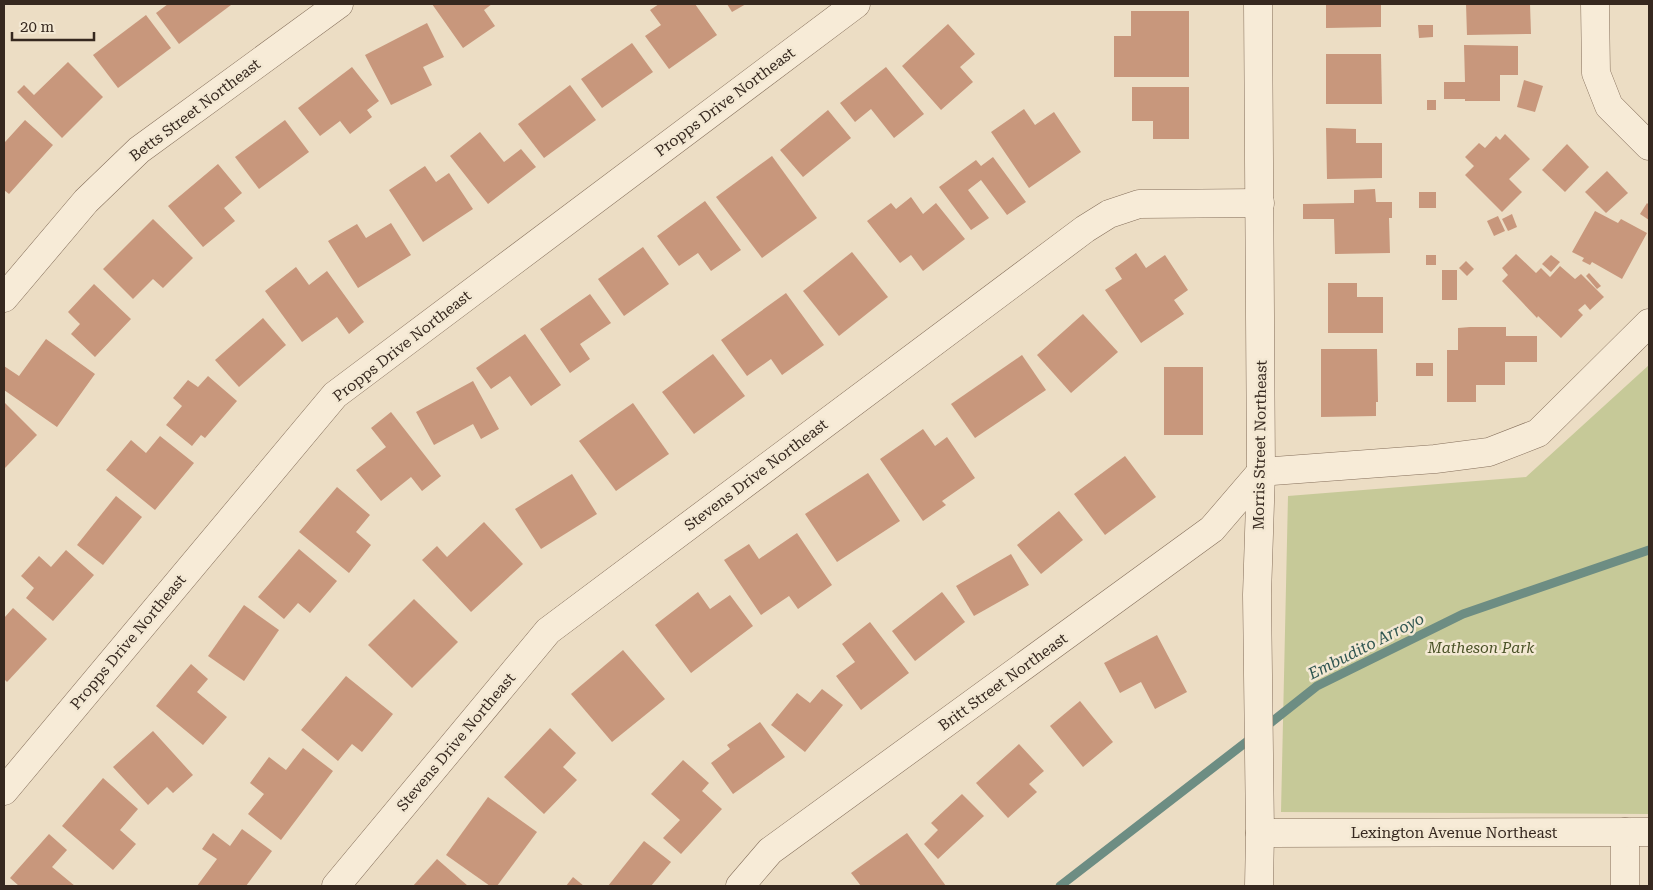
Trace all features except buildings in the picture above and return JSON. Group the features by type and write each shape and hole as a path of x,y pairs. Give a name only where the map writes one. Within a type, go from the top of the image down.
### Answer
{"street":[{"name":"Betts Street Northeast","path":"4,298 86,201 138,150 339,4"},
{"name":"Propps Drive Northeast","path":"4,791 335,395 856,4"},
{"name":"Morris Street Northeast","path":"1258,4 1261,472 1257,594 1259,886"},
{"path":"1595,4 1596,73 1609,106 1649,146"},
{"name":"Stevens Drive Northeast","path":"336,886 548,631 1085,229 1109,214 1139,204 1260,203"},
{"path":"1261,472 1435,460 1489,452 1538,433 1649,323"},
{"name":"Britt Street Northeast","path":"740,886 770,851 1212,529 1261,472"},
{"path":"1625,886 1637,832"},
{"name":"Lexington Avenue Northeast","path":"1260,833 1637,832"}],"green space":[{"name":"Matheson Park","path":"1649,365 1649,814 1281,812 1288,496 1526,477"}],"waterway":[{"name":"Embudito Arroyo","path":"1264,728 1317,686 1463,614 1649,550"},
{"name":"Embudito Arroyo","path":"1060,886 1254,736"}]}
